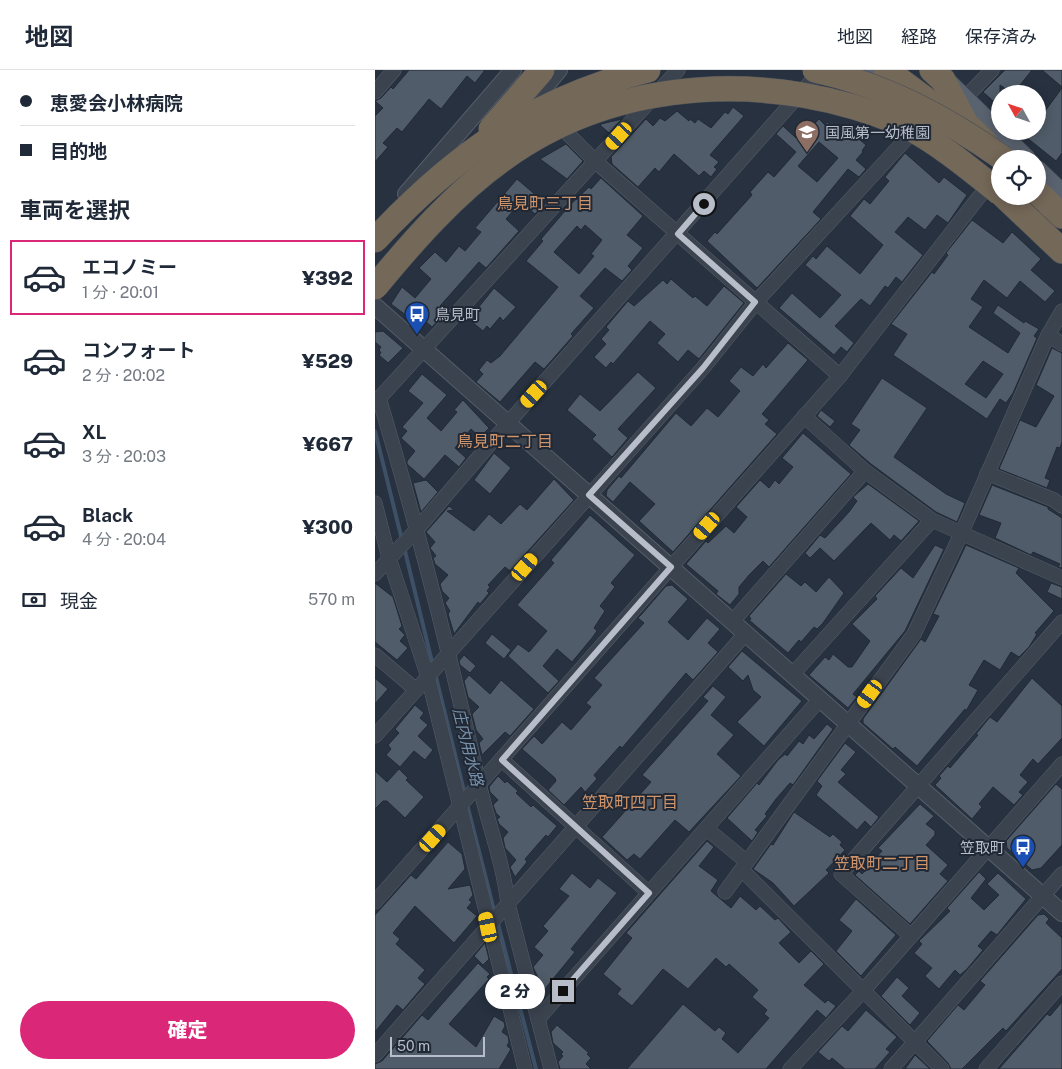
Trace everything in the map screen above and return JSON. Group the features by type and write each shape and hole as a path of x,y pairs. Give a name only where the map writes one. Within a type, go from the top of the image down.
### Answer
{"highway":[{"path":"375,263 542,70"},
{"path":"375,240 422,192 506,127 571,94 608,80 648,70"},
{"path":"815,70 862,82 915,104 935,114 991,151"},
{"path":"886,70 925,98 991,165"},
{"path":"932,70 943,80 966,124 993,150"},
{"path":"375,286 450,204 503,158 536,137 580,114 612,102 655,90 699,84 741,83 825,94 880,113 925,136 991,176"},
{"path":"1046,199 1062,203"},
{"path":"1027,205 1062,251"},
{"path":"1032,205 1062,232"},
{"path":"1042,205 1062,216"}],"main road":[{"path":"871,70 924,120 991,172"},
{"path":"932,70 1016,150"},
{"path":"1046,180 1062,195"},
{"path":"1025,205 1062,258"}],"street":[{"path":"375,92 394,70"},
{"path":"375,286 559,70"},
{"path":"551,1069 508,904 505,878 479,786 450,654 418,528 377,400 422,348 596,162 679,70"},
{"path":"375,574 418,528 507,423 678,234 821,70"},
{"path":"964,99 992,70"},
{"path":"375,230 507,72 596,162 840,376"},
{"path":"375,736 703,368 755,302 924,120"},
{"path":"375,902 461,807 804,416 1001,205"},
{"path":"375,306 1062,913"},
{"path":"725,892 914,634 962,532 1048,335 1062,310"},
{"path":"1048,335 1062,344"},
{"path":"804,416 865,471 932,520 1062,578"},
{"path":"732,622 865,471"},
{"path":"987,473 1062,506"},
{"path":"375,503 389,558 428,677 461,807 488,927 525,1069"},
{"path":"793,675 932,520"},
{"path":"911,936 841,874 1062,622"},
{"path":"375,1055 745,634"},
{"path":"375,655 416,690"},
{"path":"538,1019 820,699"},
{"path":"502,760 649,893"},
{"path":"790,1069 863,991 1062,764"},
{"path":"707,828 863,991 942,1069"},
{"path":"891,1069 1062,874"},
{"path":"986,1069 1062,984"}],"building":[{"path":"409,70 485,70 475,83 467,76 441,109 429,99 402,132 397,128 383,143 388,147 375,162 375,116 383,108 375,101 381,98 391,87 393,89"},
{"path":"1005,70 1032,70 1020,85 991,85 991,99 983,92"},
{"path":"1042,70 1062,70 1062,87"},
{"path":"1062,88 1062,153 1056,161 1046,153 1046,150 1042,150 1030,140 1046,140 1046,110"},
{"path":"733,107 744,116 710,155 719,162 714,167 717,169 711,177 704,171 699,176 674,154 659,172 655,168 638,187 612,164 611,157 646,119 653,126 660,118 665,121 677,111 689,121 690,119 695,123 698,119 711,128 725,112 728,114"},
{"path":"622,119 609,133 600,125 601,124"},
{"path":"819,119 825,125 827,122 840,134 846,128 866,145 856,160 866,169 859,177 848,169 813,212 821,219 757,288 707,241 715,232 717,234 752,195 750,192 768,172 774,177 796,152 776,134 783,126 796,138 804,129 807,132","holes":["819,142 838,158 817,182 798,166"]},
{"path":"566,144 583,161 567,179 540,159"},
{"path":"905,153 939,183 944,177 967,195 948,223 937,215 925,230 908,217 895,232 923,255 902,282 896,277 888,288 885,286 870,306 861,299 835,326 854,343 847,352 841,347 834,355 779,308 792,293 820,318 841,295 805,265 813,256 816,259 827,246 860,274 883,245 850,216 864,199 870,204 889,181 885,177"},
{"path":"601,178 643,216 627,235 643,248 628,266 632,270 622,281 605,268 580,296 594,308 571,334 573,336 544,369 535,362 500,402 476,382 483,374 479,370 487,360 491,363 500,356 558,287 526,261 543,241 541,239 570,205 589,187 591,189","holes":["585,225 602,240 591,254 594,256 579,274 554,252 577,226 581,230"]},
{"path":"517,179 545,203 535,214 521,202 506,219 519,231 486,268 479,262 440,306 446,312 432,327 417,314 411,319 391,304 402,287 415,298 431,279 419,268 435,252 446,262 459,246 465,251 481,232 475,228"},
{"path":"972,220 1003,243 1012,232 1041,259 1031,270 1055,291 1045,302 1020,281 1007,298 984,280 971,299 983,307 969,327 1008,353 1020,333 993,313 998,305 1024,323 1025,321 1039,329 1034,336 1037,338 1013,393 1006,403 1000,399 987,419 893,355 907,334 891,324 932,272 934,274 948,255 946,253","holes":["983,361 1003,374 986,398 965,384"]},
{"path":"671,279 693,298 695,296 707,306 724,286 744,303 699,359 688,350 678,362 657,343 665,334 650,321 613,364 611,362 606,368 594,357 606,344 601,339 609,330 606,327 628,301 634,306 663,280 667,284"},
{"path":"494,288 516,307 503,321 500,317 490,329 487,326 483,331 471,321 480,310 478,308"},
{"path":"383,331 403,348 388,363 379,355 381,347 375,342 375,332"},
{"path":"788,343 808,360 762,414 769,420 765,424 777,434 673,552 639,521 655,504 630,482 613,502 606,496 607,490 619,476 621,478 676,413 691,426 707,408 718,417 740,391 729,381 741,367 753,376 763,364 766,368"},
{"path":"1052,348 1062,353 1062,442 1060,448 1057,447 1045,478 1050,480 1047,488 999,469 1020,420 1036,427 1054,396 1036,385"},
{"path":"638,372 656,388 618,429 628,438 612,457 592,439 596,435 567,410 580,394 600,411"},
{"path":"422,374 447,395 427,418 441,431 457,412 454,410 463,400 489,428 480,437 471,429 455,448 466,458 459,467 445,455 424,479 407,464 407,461 415,451 401,438 407,431 402,427 423,403 408,391"},
{"path":"882,378 927,408 894,457 946,494 965,503 957,522 936,512 871,464 849,445 860,430 851,424"},
{"path":"821,410 835,421 830,427 817,416"},
{"path":"803,433 851,474 769,567 763,561 750,574 739,587 739,594 730,605 716,594 718,591 686,564 706,541 708,543 726,526 734,533 747,517 736,507 760,480 769,488 775,480 779,484 793,467 782,458"},
{"path":"494,453 511,468 490,494 474,480"},
{"path":"554,479 574,500 510,571 505,567 488,585 490,587 487,591 489,593 480,604 478,602 454,634 448,614 450,611 445,603 449,598 442,591 440,584 448,575 435,564 433,558 436,556 430,548 435,542 426,532 449,506 454,510 447,511 474,531 489,514 501,524 520,504 527,510"},
{"path":"426,480 438,492 421,512 413,483"},
{"path":"868,484 919,521 901,541 894,535 890,540 871,523 834,561 820,548 810,558 805,553 820,535 825,538 849,512 857,501 853,497"},
{"path":"992,485 1048,507 1048,509 1062,518 1062,568 1058,567 1060,564 1033,552 1031,555 995,538 1001,523 979,515"},
{"path":"590,515 635,555 611,583 615,587 600,606 605,611 594,628 597,631 592,638 572,662 557,649 543,666 559,681 548,693 508,656 518,644 529,652 547,631 517,605 554,563 551,560"},
{"path":"935,545 944,549 905,631 853,694 857,697 848,708 809,675 825,657 829,660 833,654 848,667 852,667 870,641 852,624 877,599 875,596 901,568 913,578"},
{"path":"966,545 1019,568 1016,573 1054,611 1035,633 1037,634 1029,647 1019,657 1011,652 1000,670 984,660 969,685 978,690 966,711 965,709 917,766 895,747 893,749 863,723 863,719 921,639 925,642 939,616 933,614"},
{"path":"786,574 801,586 805,582 816,592 829,577 844,593 823,623 817,629 814,627 788,653 749,620 751,619 749,616"},
{"path":"375,583 393,597 402,626 399,629 405,635 400,641 408,648 397,660 375,642"},
{"path":"1051,583 1062,587 1062,599 1047,592"},
{"path":"672,585 688,599 668,622 688,640 707,618 720,629 708,643 718,652 693,680 686,673 622,748 620,746 594,775 597,779 585,792 581,787 564,805 548,790 556,781 555,778 522,749 534,736 542,744 562,722 571,730 591,707 586,703 602,685 594,678 644,623 638,618 666,586"},
{"path":"492,634 511,650 504,659 485,643"},
{"path":"742,651 802,701 764,746 737,722 761,697 753,690 748,675 743,681 728,667"},
{"path":"464,655 476,666 470,673 460,665 459,661"},
{"path":"469,675 490,694 501,680 534,709 510,736 505,732 482,755 479,743 483,739 476,730 472,714 479,707 468,697 464,681"},
{"path":"375,678 388,689 375,704"},
{"path":"1032,678 1062,706 1062,738 1038,764 1033,759 1020,775 1028,782 1019,792 1023,795 1014,805 993,787 979,804 982,807 972,819 935,785 941,778 939,776 948,766 950,768 978,735 976,734 990,717 997,722"},
{"path":"713,686 726,697 711,715 734,735 717,754 741,776 689,832 675,820 640,859 634,854 627,860 602,837 651,782 642,775 708,701 703,697"},
{"path":"415,705 424,713 420,718 428,725 418,736 433,750 425,760 414,751 400,767 386,755 391,749 388,745 399,733 395,729"},
{"path":"827,724 833,729 793,785 790,783 765,814 767,816 755,830 758,832 752,841 727,818 757,783 759,785 778,760 785,754 787,756 799,741 803,744 809,735 814,739"},
{"path":"845,743 856,752 841,770 846,774 838,782 879,817 871,827 865,821 857,830 816,795 822,786 817,781"},
{"path":"399,769 408,778 406,780 424,797 405,818 387,801 383,801 375,809 375,771 387,782"},
{"path":"498,776 518,791 516,793 531,807 533,805 557,826 548,837 546,835 525,859 527,862 515,877 510,867 516,860 505,848 503,838 508,832 499,824 497,819 500,817 493,805 498,800 490,792 489,787"},
{"path":"1056,784 1062,789 1062,845 1041,868 1032,870 1007,848 1006,841"},
{"path":"920,804 934,816 926,824 935,831 935,835 926,845 948,865 940,874 948,881 910,924 855,875 859,871 862,874 882,851 878,848"},
{"path":"794,812 830,837 833,834 842,842 840,845 845,850 826,870 829,873 794,906 773,883 753,869 771,844 773,845"},
{"path":"707,841 714,847 699,866 718,880 711,891 731,908 740,896 756,910 760,906 775,920 778,918 791,932 779,943 799,963 811,951 824,964 804,985 825,1003 828,1000 836,1006 826,1018 817,1010 766,1069 627,1069 683,1004 715,1031 719,1027 726,1033 722,1039 738,1053 769,1018 764,1014 767,1010 752,997 758,990 729,964 726,967 716,958 688,989 663,969 632,1006 617,994 621,989 603,974 632,938 626,933"},
{"path":"448,842 462,854 465,869 448,889 470,885 473,895 469,900 472,902 467,908 477,916 454,943 415,906 393,933 400,939 396,944 425,970 418,978 425,984 403,1010 397,1005 375,1032 375,915 411,875 416,879"},
{"path":"979,872 986,879 971,898 984,910 999,895 987,884 998,873 1026,899 997,935 991,931 978,946 983,950 967,969 960,975 955,970 939,989 925,976 932,968 914,953 922,944 919,941 950,911 947,908"},
{"path":"572,873 590,888 598,878 617,893 571,949 575,952 544,990 533,967 543,955 534,947 548,931 543,926 569,896 559,889"},
{"path":"856,899 896,935 861,976 836,951 852,931 839,920"},
{"path":"1044,914 1049,919 1046,923 1062,938 1062,969 1006,1031 1003,1028 962,1069 951,1069 948,1063 927,1041 958,1005 964,1010 985,985 980,981 1038,915"},
{"path":"485,943 489,959 483,965 474,956"},
{"path":"478,963 490,974 487,977 489,979 449,1024 476,1047 494,1016 504,1022 505,1026 502,1032 508,1036 509,1042 507,1046 511,1049 499,1069 375,1069 375,1064 382,1061 422,1015 428,1020"},
{"path":"897,977 909,988 902,996 920,1013 910,1025 881,996"},
{"path":"1062,1002 1062,1069 999,1069 1047,1014 1050,1016"},
{"path":"866,1010 897,1037 886,1049 890,1052 875,1069 845,1069 832,1058 829,1061 818,1052 842,1026 848,1031"},
{"path":"557,1025 589,1053 587,1054 591,1058 586,1064 591,1069 560,1069 558,1062 563,1056 561,1054 563,1052 553,1043 551,1032"},
{"path":"915,1055 930,1069 905,1069"}],"waterway":[{"name":"庄内用水路","path":"375,431 402,540"},
{"name":"庄内用水路","path":"404,547 433,666"},
{"name":"庄内用水路","path":"435,673 465,795"},
{"name":"庄内用水路","path":"467,804 495,914"},
{"name":"庄内用水路","path":"497,920 536,1069"}],"place":[{"name":"国風第一幼稚園","path":"807,153"},
{"name":"鳥見町","path":"417,335"},
{"name":"笠取町","path":"1023,868"}],"district":[{"name":"鳥見町三丁目","path":"545,203"},
{"name":"鳥見町二丁目","path":"505,441"},
{"name":"笠取町四丁目","path":"630,802"},
{"name":"笠取町二丁目","path":"882,863"}],"route":[{"path":"563,991 649,893 502,760 671,567 589,495 703,368 755,302 678,234 704,204"}]}
